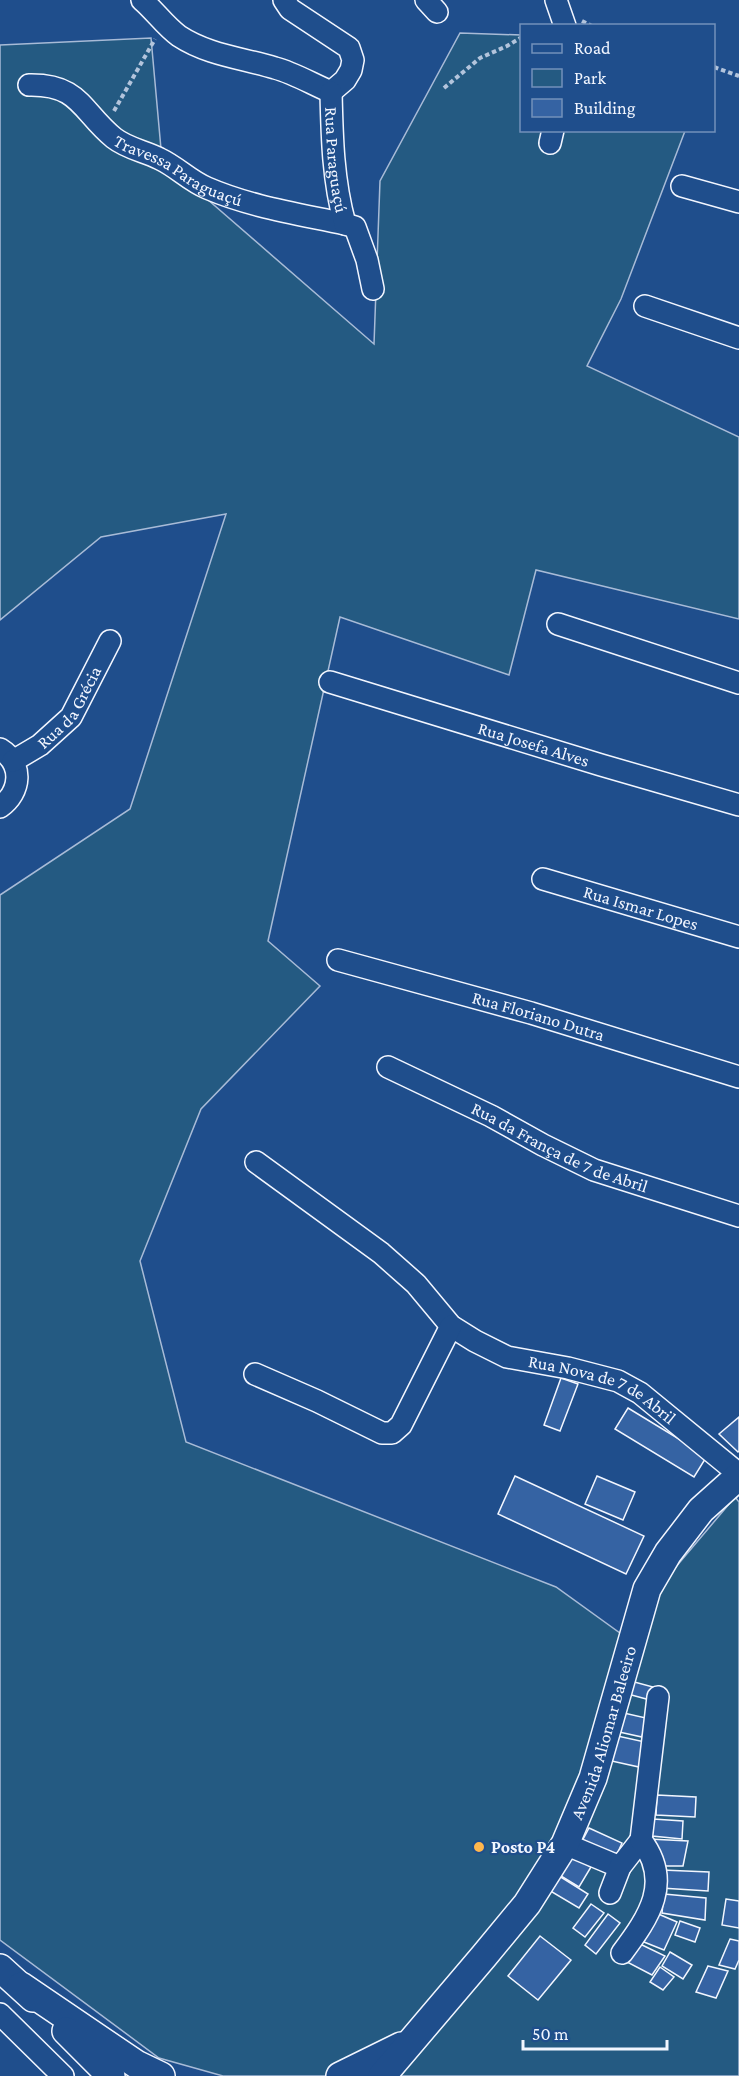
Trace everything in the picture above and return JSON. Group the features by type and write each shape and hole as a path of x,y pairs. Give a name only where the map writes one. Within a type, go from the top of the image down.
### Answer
{"main road":[{"name":"Avenida Aliomar Baleeiro","path":"382,2076 527,1904 565,1844 593,1778 647,1589 668,1553 701,1510 739,1475"},
{"path":"0,1968 111,2076"},
{"path":"21,1986 136,2064 161,2076"},
{"name":"Avenida Aliomar Baleeiro","path":"340,2076 410,2042"}],"street":[{"path":"146,1 178,35 198,46 229,58 279,69 331,92 345,80 351,70 354,60 349,48 290,9 284,0"},
{"name":"Travessa Paraguaçú","path":"29,85 46,85 68,92 115,139 128,147 159,158 209,189 283,211 345,224"},
{"name":"Rua Paraguaçú","path":"331,92 332,147 339,200 345,224 355,227 367,260 373,289"},
{"path":"682,186 739,202"},
{"path":"645,306 739,338"},
{"path":"558,624 739,683"},
{"name":"Rua da Grécia","path":"6,755 40,745 71,717 110,641"},
{"name":"Rua Josefa Alves","path":"330,682 739,805"},
{"path":"0,807 9,801 15,792 17,782 17,771 6,755"},
{"name":"Rua Ismar Lopes","path":"543,879 739,937"},
{"name":"Rua Floriano Dutra","path":"338,960 531,1013 739,1077"},
{"name":"Rua da França de 7 de Abril","path":"388,1067 491,1116 543,1146 594,1170 739,1216"},
{"name":"Rua Nova de 7 de Abril","path":"256,1162 381,1253 416,1284 451,1326 507,1357 568,1368 618,1381 640,1393 739,1475"},
{"path":"255,1374 382,1433 392,1433 401,1425 451,1326"},
{"path":"610,1893 620,1867 641,1840 658,1697"},
{"path":"622,1953 635,1936 656,1898 657,1881 654,1865 650,1851 641,1840"},
{"path":"565,1844 620,1867"},
{"path":"0,2014 63,2076"}],"path":[{"path":"104,128 164,22"},
{"path":"444,88 480,58 520,38"},
{"path":"715,67 739,75"}],"green space":[{"path":"460,33 520,35 520,132 685,132 621,299 587,366 739,437 739,619 536,570 509,675 340,617 268,941 320,986 201,1109 140,1261 186,1442 556,1587 620,1633 735,1497 739,1502 739,2076 223,2076 159,2058 0,1940 0,895 130,809 226,514 101,537 0,620 0,45 151,38 162,160 374,344 380,181"}],"building":[{"path":"561,1378 578,1384 560,1431 544,1425"},
{"path":"628,1408 707,1456 694,1477 615,1429"},
{"path":"739,1417 739,1451 738,1452 719,1434"},
{"path":"515,1476 644,1536 626,1574 498,1514"},
{"path":"597,1476 635,1492 623,1520 585,1504"},
{"path":"627,1680 653,1687 650,1700 624,1693"},
{"path":"615,1711 646,1718 642,1737 610,1730"},
{"path":"613,1735 645,1742 639,1767 607,1760"},
{"path":"657,1795 696,1797 695,1817 656,1815"},
{"path":"653,1819 683,1821 682,1839 652,1836"},
{"path":"589,1828 622,1843 614,1861 580,1845"},
{"path":"649,1839 688,1841 683,1866 660,1866"},
{"path":"568,1854 591,1867 579,1887 556,1873"},
{"path":"662,1870 709,1872 708,1891 661,1888"},
{"path":"556,1874 588,1894 579,1908 547,1889"},
{"path":"664,1894 706,1898 705,1920 662,1913"},
{"path":"726,1899 739,1901 739,1928 722,1925"},
{"path":"591,1904 604,1913 585,1937 573,1928"},
{"path":"656,1913 677,1922 664,1950 644,1942"},
{"path":"608,1914 620,1923 596,1954 585,1945"},
{"path":"680,1921 700,1928 695,1942 675,1935"},
{"path":"540,1936 571,1960 538,2000 508,1976"},
{"path":"730,1939 739,1941 739,1960 735,1969 719,1965"},
{"path":"638,1943 665,1956 652,1975 627,1962"},
{"path":"670,1952 692,1965 683,1979 662,1966"},
{"path":"708,1966 728,1971 716,1998 696,1992"},
{"path":"660,1967 674,1977 663,1990 650,1982"}],"place":[{"name":"Posto P4","path":"479,1847"}]}
